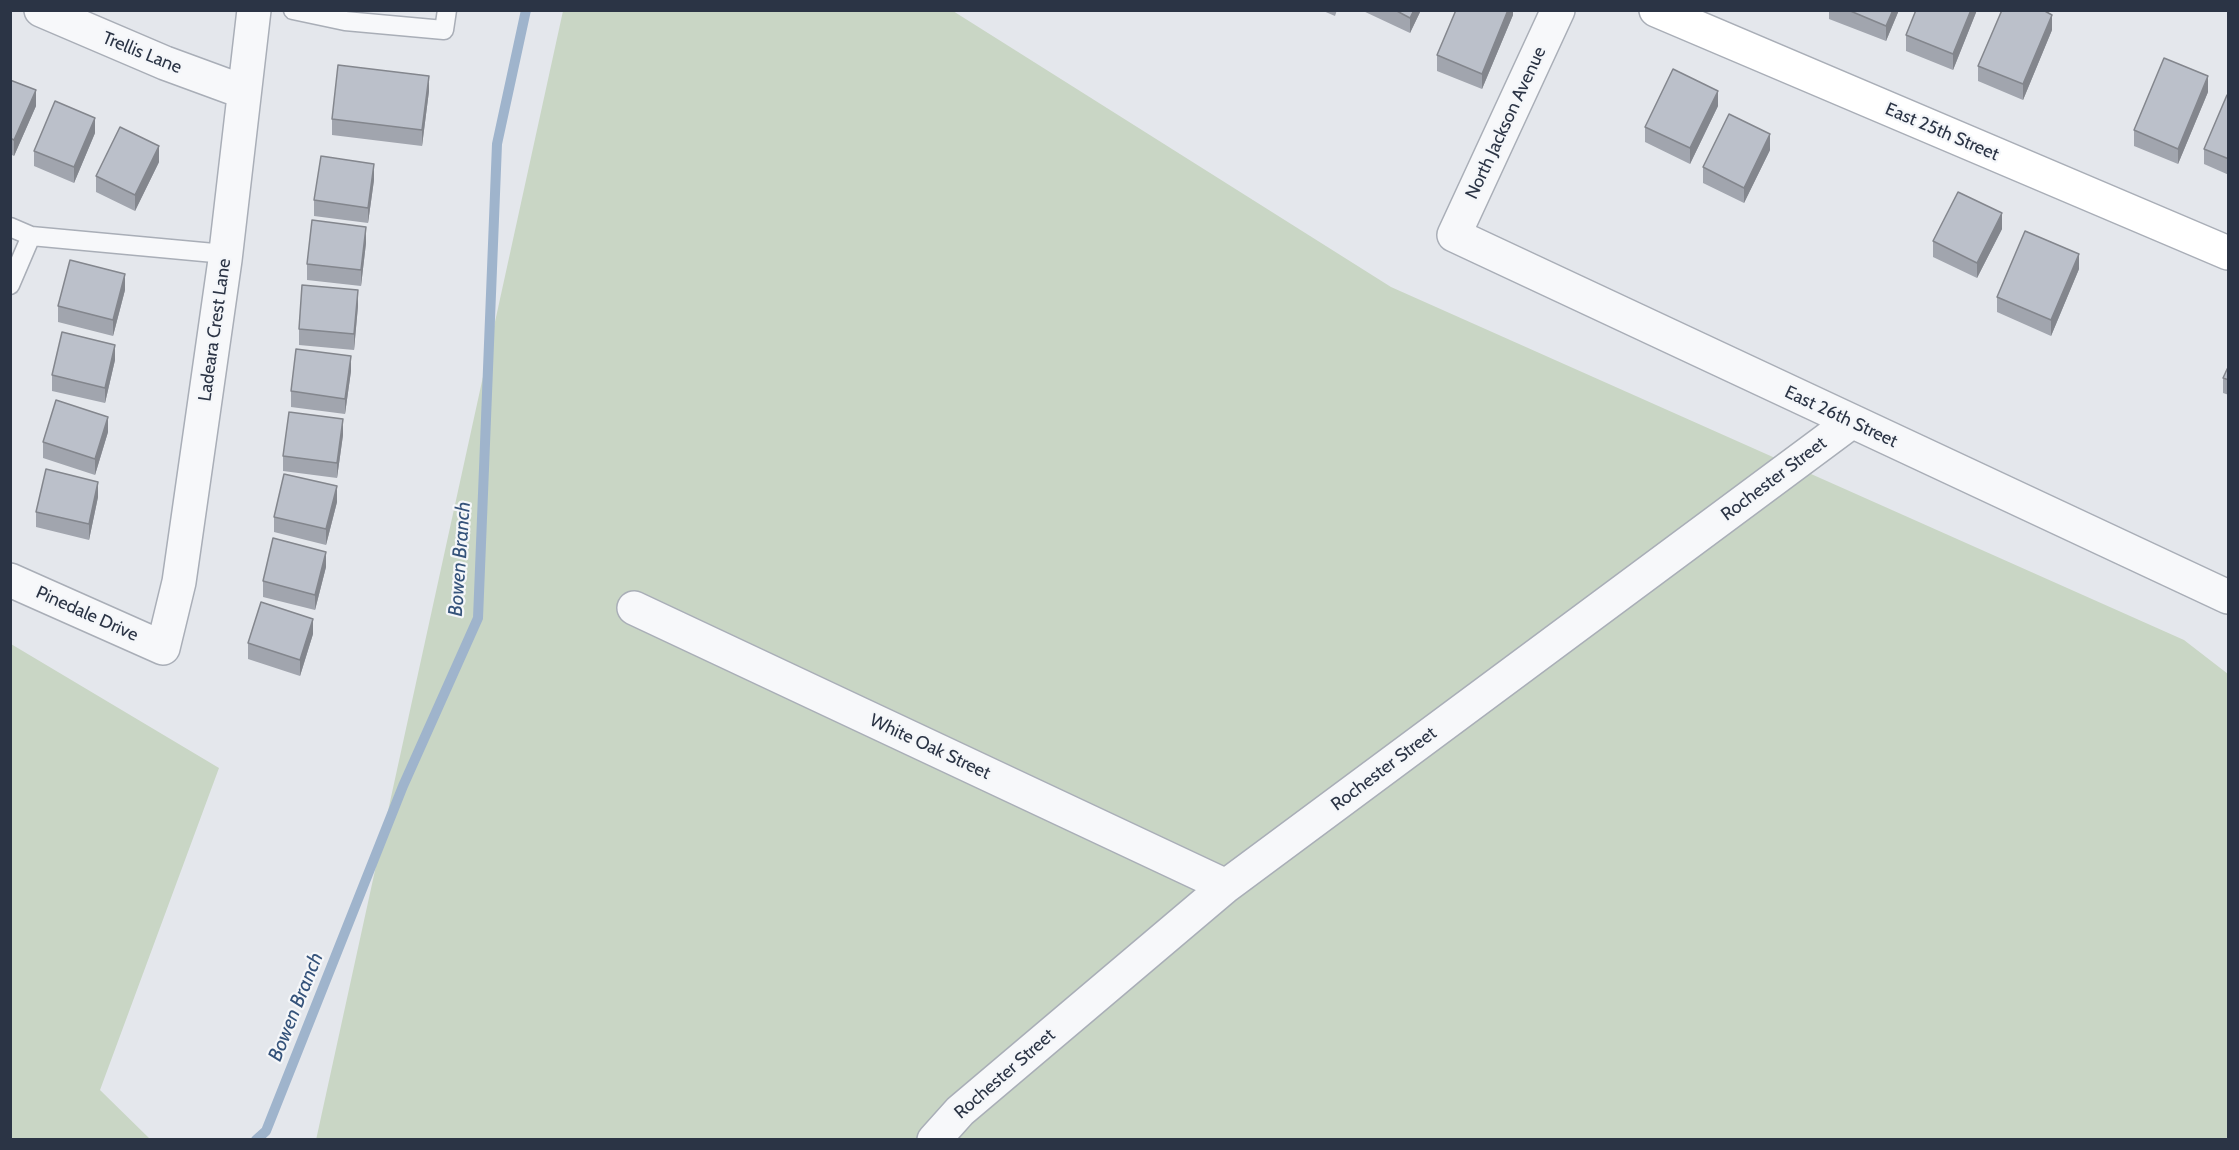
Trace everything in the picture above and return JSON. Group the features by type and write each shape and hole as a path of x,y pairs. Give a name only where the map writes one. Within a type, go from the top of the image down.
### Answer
{"street":[{"name":"Trellis Lane","path":"41,10 165,63 244,92"},
{"name":"Ladeara Crest Lane","path":"162,648 179,582 225,254 254,10"},
{"name":"North Jackson Avenue","path":"1454,235 1558,10"},
{"name":"East 25th Street","path":"1656,10 2229,253"},
{"name":"East 26th Street","path":"1454,235 2229,597"},
{"name":"Rochester Street","path":"934,1140 960,1111 1226,886 1851,422"},
{"name":"Pinedale Drive","path":"10,580 162,648"},
{"name":"White Oak Street","path":"634,608 1226,886"}],"lane":[{"path":"293,10 345,21 444,30 447,10"},
{"path":"10,227 31,236 225,254"},
{"path":"10,285 31,236"}],"green space":[{"path":"563,11 953,11 1391,287 2184,640 2228,674 2228,1139 316,1140"},
{"path":"11,644 219,768 100,1090 150,1139 11,1139"}],"building":[{"path":"1395,10 1414,10 1410,18"},
{"path":"1456,10 1508,10 1482,74 1437,55"},
{"path":"1848,10 1893,10 1886,26"},
{"path":"1916,10 1971,10 1953,54 1906,35"},
{"path":"2002,10 2043,10 2052,15 2023,84 1978,66"},
{"path":"2164,58 2208,76 2178,149 2134,130"},
{"path":"338,65 429,76 422,130 332,119"},
{"path":"1673,69 1718,91 1690,148 1645,127"},
{"path":"10,80 36,90 14,140 10,138"},
{"path":"2227,95 2229,96 2229,159 2204,149"},
{"path":"55,101 95,118 74,167 34,151"},
{"path":"1729,114 1770,134 1744,188 1703,167"},
{"path":"120,127 159,146 135,195 96,176"},
{"path":"321,156 374,164 368,208 314,200"},
{"path":"1958,192 2002,213 1977,263 1933,241"},
{"path":"312,220 366,227 361,270 307,264"},
{"path":"2025,231 2079,254 2051,320 1997,297"},
{"path":"70,260 125,274 113,320 58,306"},
{"path":"302,285 358,290 354,334 299,329"},
{"path":"62,332 115,345 105,388 52,375"},
{"path":"296,349 351,356 345,399 291,391"},
{"path":"2229,365 2229,380 2223,378"},
{"path":"56,400 108,417 95,459 43,442"},
{"path":"289,412 343,419 337,463 283,456"},
{"path":"46,469 98,482 89,524 36,512"},
{"path":"284,474 337,486 326,529 274,517"},
{"path":"273,538 326,552 315,595 263,581"},
{"path":"261,602 313,619 300,660 248,643"}],"waterway":[{"name":"Bowen Branch","path":"256,1140 266,1131 403,786 478,618 497,144 526,10"}]}
